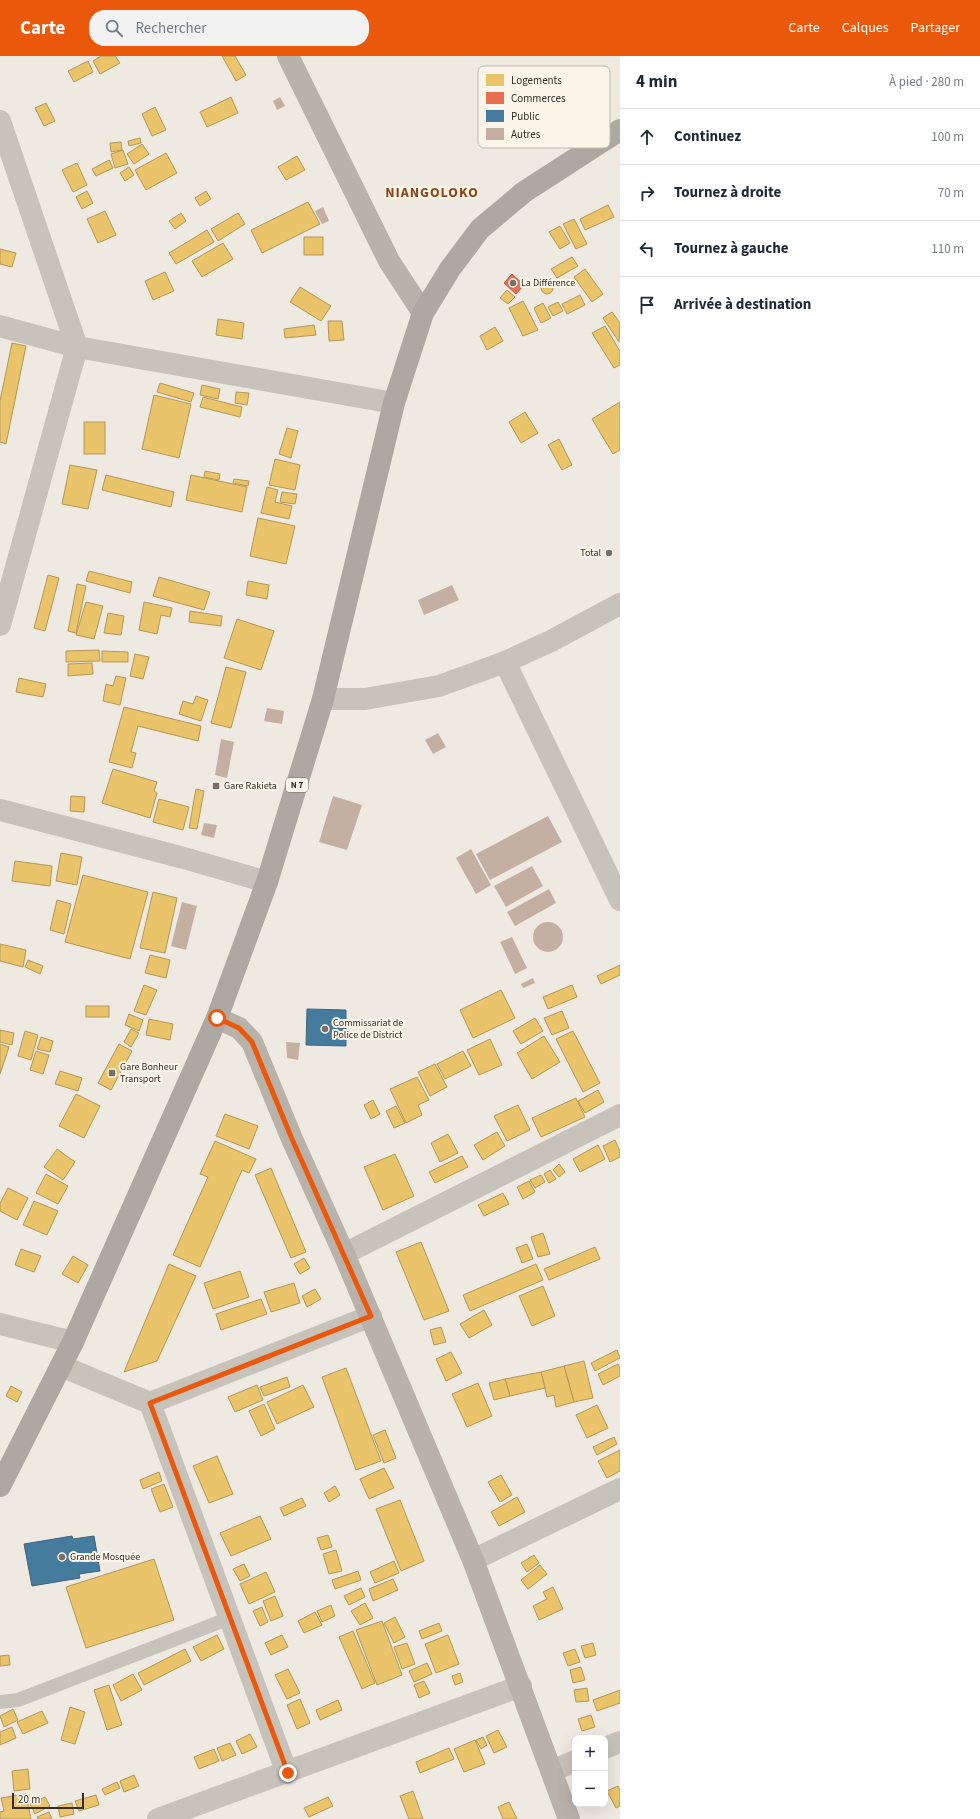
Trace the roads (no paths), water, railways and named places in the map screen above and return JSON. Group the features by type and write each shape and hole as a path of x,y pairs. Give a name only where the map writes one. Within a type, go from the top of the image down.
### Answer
{"highway":[{"name":"N 7","path":"610,136 620,130"},
{"name":"N 7","path":"0,1486 73,1342 217,1018 268,882 323,699 394,403 424,313 450,269 480,229 524,192 592,148"}],"main road":[{"path":"288,56 389,261 424,313"},
{"path":"217,1018 239,1028 252,1042 292,1139 371,1316 473,1560 521,1686 569,1819"}],"street":[{"path":"0,121 77,347 0,625"},
{"path":"0,326 77,347 394,403"},
{"path":"323,699 365,699 439,686 505,662 551,641 620,604"},
{"path":"505,662 620,900"},
{"path":"0,810 184,858 268,882"},
{"path":"344,1254 620,1115"},
{"path":"60,1366 150,1403 371,1316"},
{"path":"0,1324 73,1342"},
{"path":"150,1403 288,1773"},
{"path":"473,1560 620,1489"},
{"path":"158,1819 288,1773 521,1686"},
{"path":"608,1747 620,1742"},
{"path":"552,1771 572,1762"}],"lane":[{"path":"0,1702 18,1700 230,1618"}],"place":[{"name":"La Différence","path":"513,283"},
{"name":"Total","path":"609,553"},
{"name":"Gare Rakieta","path":"216,786"},
{"name":"Commissariat de Police de District","path":"325,1029"},
{"name":"Gare Bonheur Transport","path":"112,1073"},
{"name":"Grande Mosquée","path":"62,1557"}],"district":[{"name":"NIANGOLOKO","path":"432,193"}]}
